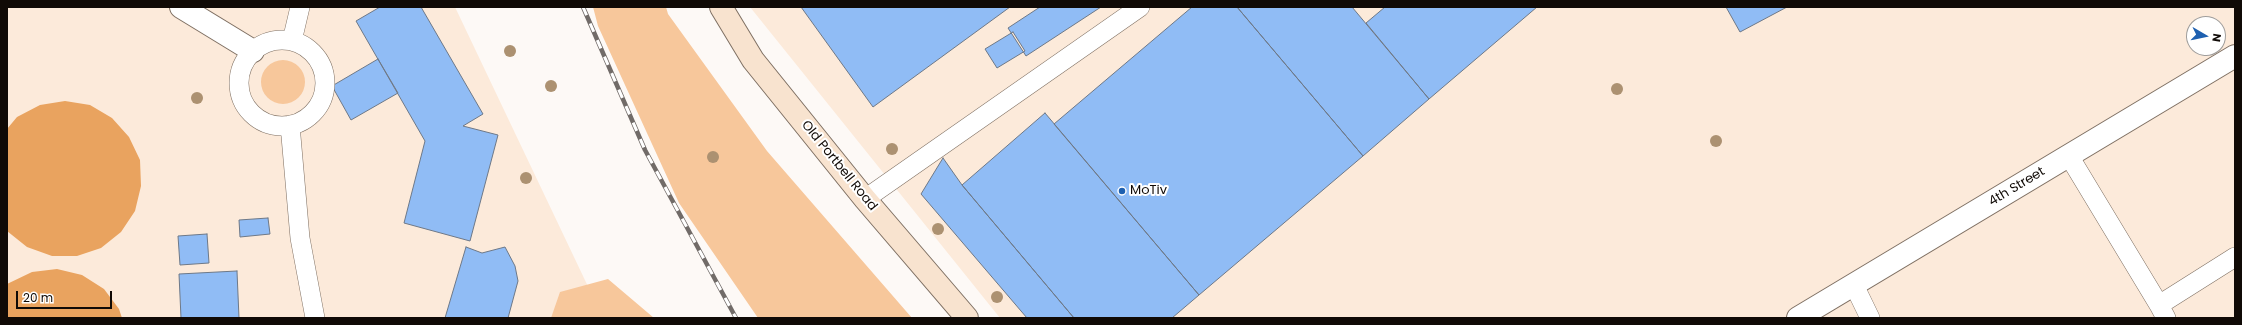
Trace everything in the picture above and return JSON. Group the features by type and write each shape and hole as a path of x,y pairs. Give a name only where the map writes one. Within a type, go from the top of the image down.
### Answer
{"main road":[{"name":"Old Portbell Road","path":"721,7 753,60 865,199 967,318"}],"street":[{"path":"181,7 253,51"},
{"name":"4th Street","path":"1798,318 2235,56"}],"lane":[{"path":"292,41 300,7"},
{"path":"865,199 1140,7"},
{"path":"278,40 292,41 305,46 316,56 323,69 325,84 322,98 315,111 304,120 290,125 277,126 263,121 252,114 244,102 240,89 240,75 244,62 253,51 264,44 278,40"},
{"path":"290,125 300,238 315,318"},
{"path":"2069,156 2162,312 2235,257"},
{"path":"1854,285 1870,318"}],"shaded area":[{"path":"7,7 455,7 603,318 7,318"},
{"path":"593,7 666,7 668,14 767,151 912,318 758,318 679,203 598,26"},
{"path":"750,7 2235,7 2235,318 1000,318"},
{"path":"279,60 287,60 299,66 305,78 305,86 299,98 287,104 279,104 267,98 261,86 261,78 267,66"},
{"path":"65,101 90,105 112,118 129,137 140,160 141,186 135,211 121,232 101,248 77,256 52,256 27,247 7,231 7,129 17,117 40,105"},
{"path":"57,269 82,275 104,289 119,309 122,318 7,318 7,284 32,272"},
{"path":"608,279 654,318 551,318 560,292"}],"building":[{"path":"380,7 421,7 483,114 463,126 498,135 470,241 404,223 425,141 356,21"},
{"path":"801,7 1010,7 873,107"},
{"path":"1040,7 1101,7 1026,56 1008,28"},
{"path":"1192,7 1237,7 1363,156 1199,295 1054,124"},
{"path":"1237,7 1352,7 1429,99 1363,156"},
{"path":"1385,7 1537,7 1429,99 1366,23"},
{"path":"1726,7 1787,7 1740,32"},
{"path":"1013,32 1025,51 997,68 985,49"},
{"path":"378,59 398,93 351,120 332,86"},
{"path":"1045,113 1199,295 1172,318 1074,318 962,185"},
{"path":"943,158 962,185 1074,318 1027,318 921,194"},
{"path":"268,218 270,234 240,237 239,220"},
{"path":"207,234 209,263 180,265 178,236"},
{"path":"466,247 482,253 505,247 515,266 518,281 508,318 445,318"},
{"path":"237,271 239,318 181,318 179,274"}],"railway":[{"path":"583,7 645,150 736,318"}],"place":[{"name":"MoTiv","path":"1122,191"}]}
